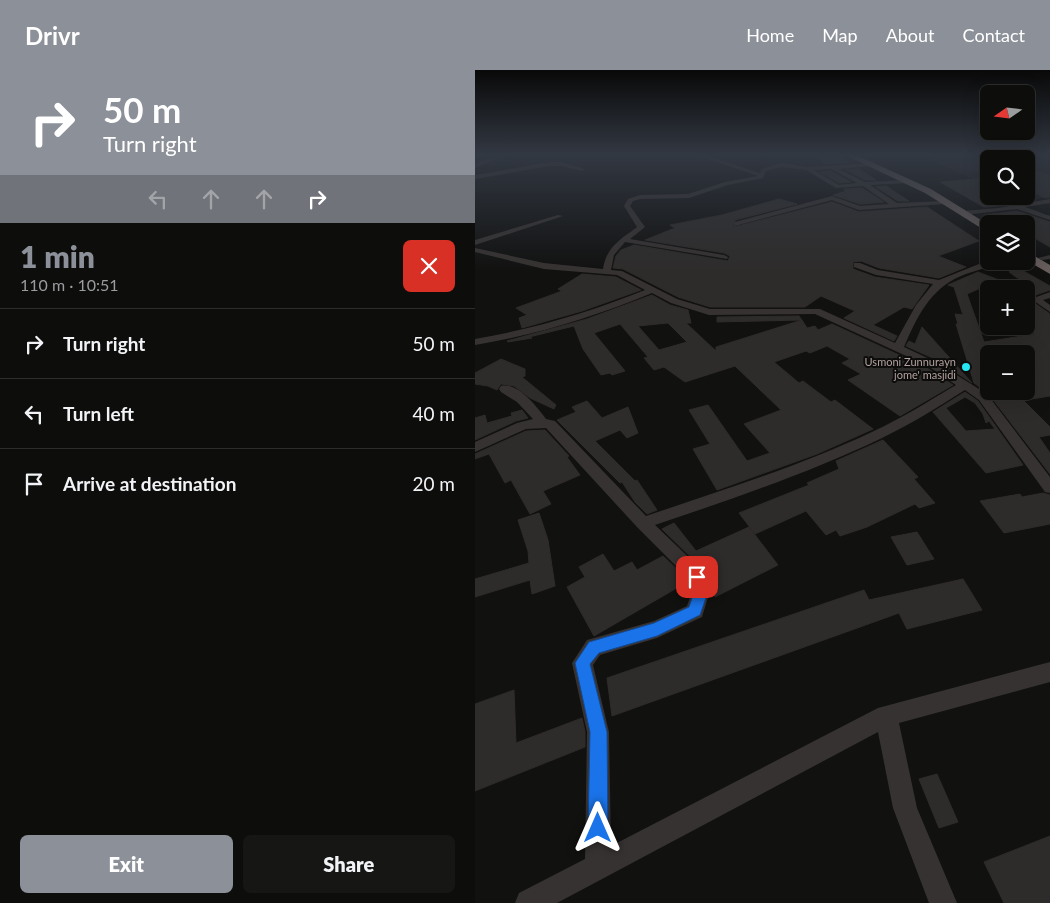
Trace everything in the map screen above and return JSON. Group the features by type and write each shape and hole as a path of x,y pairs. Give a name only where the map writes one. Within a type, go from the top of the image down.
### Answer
{"highway":[{"path":"928,193 980,220"},
{"path":"936,193 980,223"},
{"path":"1035,253 1047,259"},
{"path":"1035,261 1050,270"}],"street":[{"path":"607,271 607,259 612,250 641,227 627,206 630,200 640,197 689,196 699,193"},
{"path":"877,193 896,206"},
{"path":"738,224 832,198 859,208 945,202"},
{"path":"967,213 1050,201"},
{"path":"1017,207 1050,218"},
{"path":"475,243 560,216"},
{"path":"625,240 724,256"},
{"path":"475,250 544,266 619,273 674,301 709,312 817,311 932,364 983,397 1050,488"},
{"path":"857,265 876,272 940,283"},
{"path":"898,348 906,329 929,293 940,283 980,266"},
{"path":"475,342 512,336 578,319 652,290"},
{"path":"1050,295 1036,299 1050,310"},
{"path":"643,523 722,496 830,455 908,418 965,385"},
{"path":"505,389 519,396 531,407 541,422"},
{"path":"475,447 528,424 541,422 550,424 643,523 697,577 701,592 695,611 657,629 595,647 582,663 598,732 598,867"},
{"path":"529,903 886,716 1050,672"},
{"path":"886,716 905,808 943,903"}],"shaded area":[{"path":"1035,193 1050,193 1050,197 1035,199"}],"building":[{"path":"840,193 870,193 884,202 860,204 833,195"},
{"path":"885,193 897,193 909,201 898,201"},
{"path":"959,193 980,193 980,205"},
{"path":"1035,193 1050,193 1050,197 1046,198"},
{"path":"779,199 797,204 735,220 734,227 832,202 859,212 927,207 979,241 938,256 966,267 939,278 879,268 861,261 853,262 853,269 875,277 929,285 912,309 904,307 873,325 897,336 894,341 844,318 855,311 821,296 805,307 710,307 678,297 623,269 613,268 616,256 621,250 634,245 728,261 730,256 724,253 645,240 675,228 670,225 722,215"},
{"path":"980,205 1007,205 984,207"},
{"path":"1017,211 1029,215 984,215"},
{"path":"1035,217 1050,222 1050,247 1035,238"},
{"path":"1010,270 1022,270 1050,286 1050,290 1035,295 1037,292 1035,291 1035,280 1020,280 1009,272"},
{"path":"978,272 999,280 980,280 980,288 967,294 984,342 1035,335 1035,303 1050,314 1050,396 1035,398 1035,345 980,345 980,387 974,383 956,324 958,324 955,314 963,315 954,287 948,285"},
{"path":"582,274 616,277 641,290 582,311 522,328 519,318 527,315 516,308 562,291 558,289"},
{"path":"652,295 670,305 688,310 691,323 686,323 716,351 716,347 802,320 807,328 815,326 818,330 832,324 927,368 953,385 900,416 848,380 861,374 842,363 850,359 827,346 810,353 806,351 774,362 799,383 803,381 831,402 835,400 873,429 817,454 717,490 693,449 710,444 689,410 708,405 747,461 770,453 744,424 781,410 735,366 685,382 664,367 654,370 644,358 648,357 620,324 594,333 625,371 612,375 610,373 601,375 583,349 574,326 529,337 532,338 507,341 587,319","holes":["668,323 687,342 659,350 638,326"]},
{"path":"799,316 802,320 717,322 717,317"},
{"path":"922,327 972,383 937,360 906,346 909,341 915,344"},
{"path":"501,359 525,369 525,376 522,377 556,405 554,409 530,398 514,386 501,384 497,390 475,384 475,373"},
{"path":"965,392 978,401 1023,465 986,473 933,412","holes":["965,397 975,403 983,414 986,423 989,421 995,429 966,431 946,408"]},
{"path":"993,400 1023,400 1050,427 1050,435 1039,437 1050,453 1050,474"},
{"path":"587,401 602,418 628,407 638,433 627,438 620,430 595,441 635,481 637,480 657,510 647,514 635,502 622,482 620,483 557,420 576,412 572,407"},
{"path":"522,410 528,418 516,421 475,440 475,418 485,415 487,423 512,416 511,413"},
{"path":"545,430 569,456 567,457 580,475 543,491 551,504 530,514 511,480 505,483 489,454 475,459 475,454 526,431"},
{"path":"883,440 918,477 914,479 935,503 919,508 915,504 867,527 840,536 836,530 826,535 806,511 755,534 739,513 809,485 807,483 839,469 836,461"},
{"path":"1043,493 1050,495 1050,524 1004,533 980,501 1020,494 1022,497"},
{"path":"539,513 548,540 555,586 532,594 530,580 475,597 475,579 529,563 528,551 518,520"},
{"path":"674,523 696,551 749,527 778,565 715,597 705,571 662,529"},
{"path":"917,532 934,559 907,565 891,537"},
{"path":"603,554 614,571 632,562 637,570 663,556 681,573 675,576 682,585 594,636 567,587 585,577 579,567"},
{"path":"963,579 982,610 907,629 899,613 612,716 607,678 864,590 869,600"},
{"path":"514,690 516,743 582,718 585,732 585,747 475,791 475,704"},
{"path":"937,774 958,822 939,828 919,779"},
{"path":"1050,836 1050,903 1004,903 984,862"}],"place":[{"name":"Usmoni Zunnurayn jome' masjidi","path":"966,367"}],"route":[{"path":"598,828 598,732 582,663 595,647 657,629 695,611 701,592 697,577"}]}
